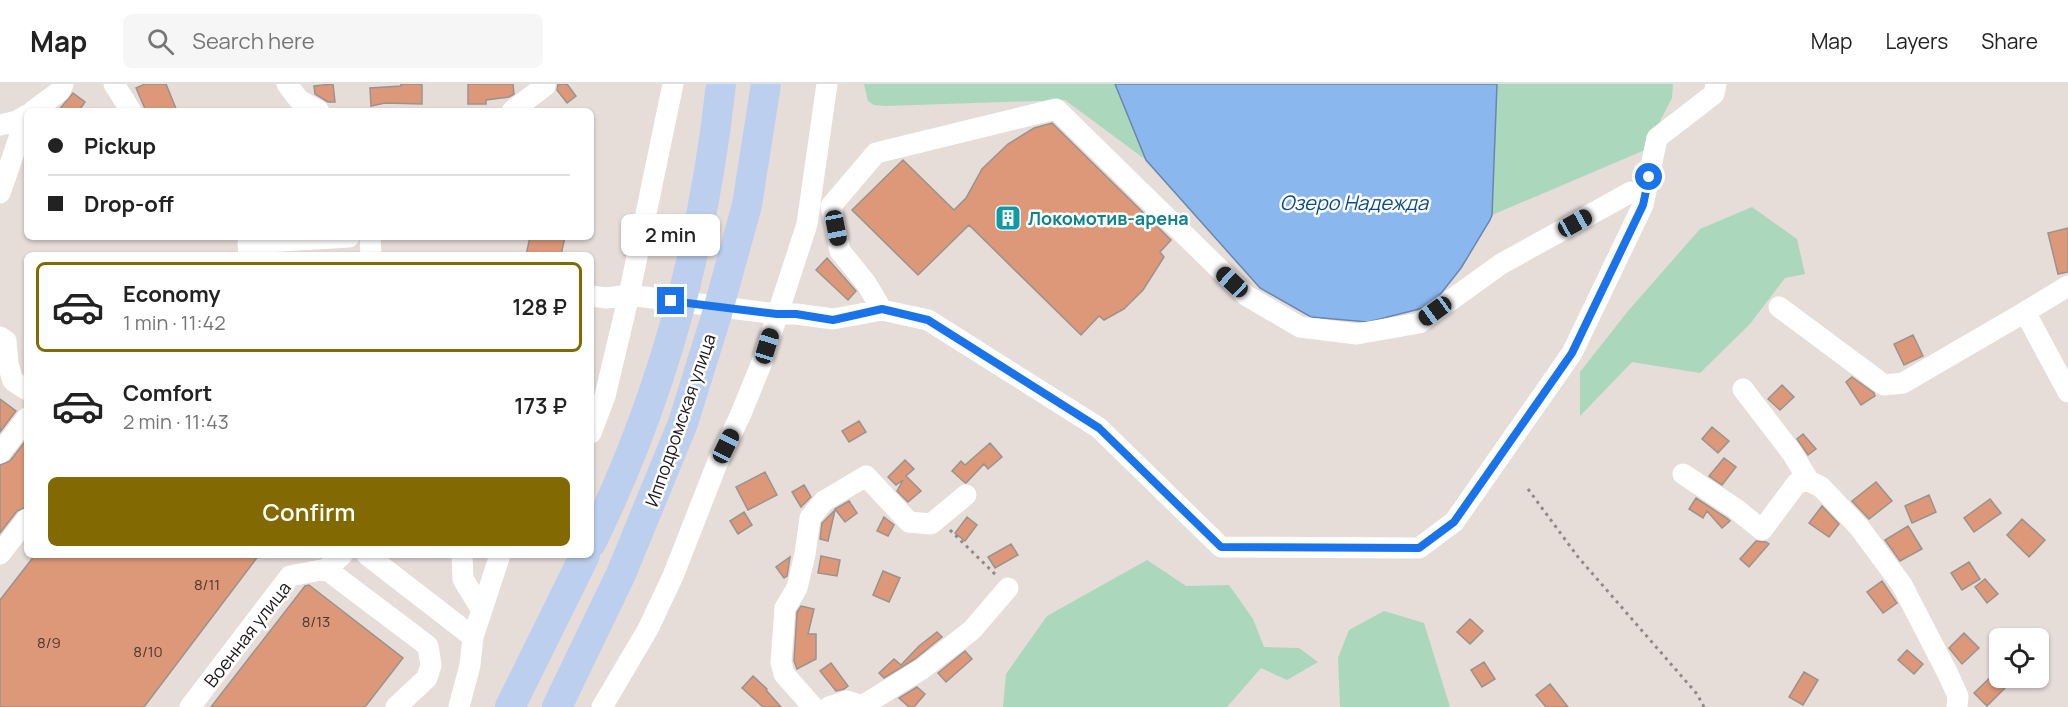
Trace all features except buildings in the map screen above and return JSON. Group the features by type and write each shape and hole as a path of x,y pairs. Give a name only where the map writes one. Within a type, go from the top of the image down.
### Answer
{"highway":[{"path":"711,84 716,129"},
{"name":"Ипподромская улица","path":"594,536 644,420 664,364 685,286 711,168 721,84"},
{"name":"Ипподромская улица","path":"557,707 606,606 651,503 682,423 716,317 747,205 766,84"},
{"path":"510,707 584,558"}],"street":[{"path":"37,108 60,91 63,84"},
{"path":"114,84 129,108"},
{"path":"286,84 299,100 314,108"},
{"path":"516,108 545,84"},
{"path":"594,425 605,396 629,296 673,84"},
{"path":"602,707 648,629 673,576 718,461 753,384 807,224 827,84"},
{"path":"594,296 629,296 833,320 882,309 928,320 1099,428 1221,547 1419,548 1454,522 1572,353 1643,205 1657,138 1714,94 1716,84"},
{"path":"882,309 866,282 840,251 831,206 876,153 1056,109 1247,296 1300,327 1357,334 1419,323 1501,264 1632,192 1645,196"},
{"path":"0,125 24,117"},
{"path":"0,193 24,124"},
{"path":"249,252 248,243 298,240"},
{"path":"1779,307 1884,385 1903,383 2068,286"},
{"path":"2025,312 2068,392"},
{"path":"0,336 6,342 8,364 13,381 24,388"},
{"path":"1743,389 1792,453 1809,481 1821,487 1859,527 1902,585 1958,696 1957,707"},
{"path":"0,453 24,422"},
{"path":"1683,474 1736,509 1762,530 1797,483 1809,481"},
{"path":"813,707 784,675 781,662 785,608 797,588 810,518 824,501 866,476 909,522 931,524 966,495"},
{"path":"0,554 24,523"},
{"path":"339,558 326,569 428,646 431,665 427,678 396,707"},
{"path":"370,558 473,638"},
{"path":"462,558 463,579 481,609"},
{"path":"459,707 470,665 473,638 499,558"},
{"name":"Военная улица","path":"190,707 290,576 326,569"},
{"path":"829,707 847,701 862,706 922,669 972,630 1008,588"}],"path":[{"path":"1528,489 1578,557 1697,694 1704,707"},
{"path":"937,519 1008,588"}],"green space":[{"path":"864,84 1115,84 1146,160 1065,100 885,106 874,105 868,101"},
{"path":"1497,84 1673,84 1672,98 1645,150 1492,215"},
{"path":"1752,207 1797,239 1805,274 1785,278 1750,324 1700,373 1632,362 1580,416 1580,372 1628,311 1700,229"},
{"path":"1147,560 1186,586 1229,585 1253,619 1264,647 1299,648 1318,662 1287,680 1261,668 1227,707 1003,707 1006,674 1047,616"},
{"path":"1384,611 1424,623 1450,707 1340,707 1338,658 1349,630"}],"water":[{"name":"Озеро Надежда","path":"1115,84 1497,84 1492,215 1461,268 1431,306 1368,322 1311,317 1260,288 1146,160"}],"place":[{"name":"Локомотив-арена","path":"1008,218"}],"route":[{"path":"671,301 833,320 882,309 928,320 1099,428 1221,547 1419,548 1454,522 1572,353 1643,205 1649,177"}]}
